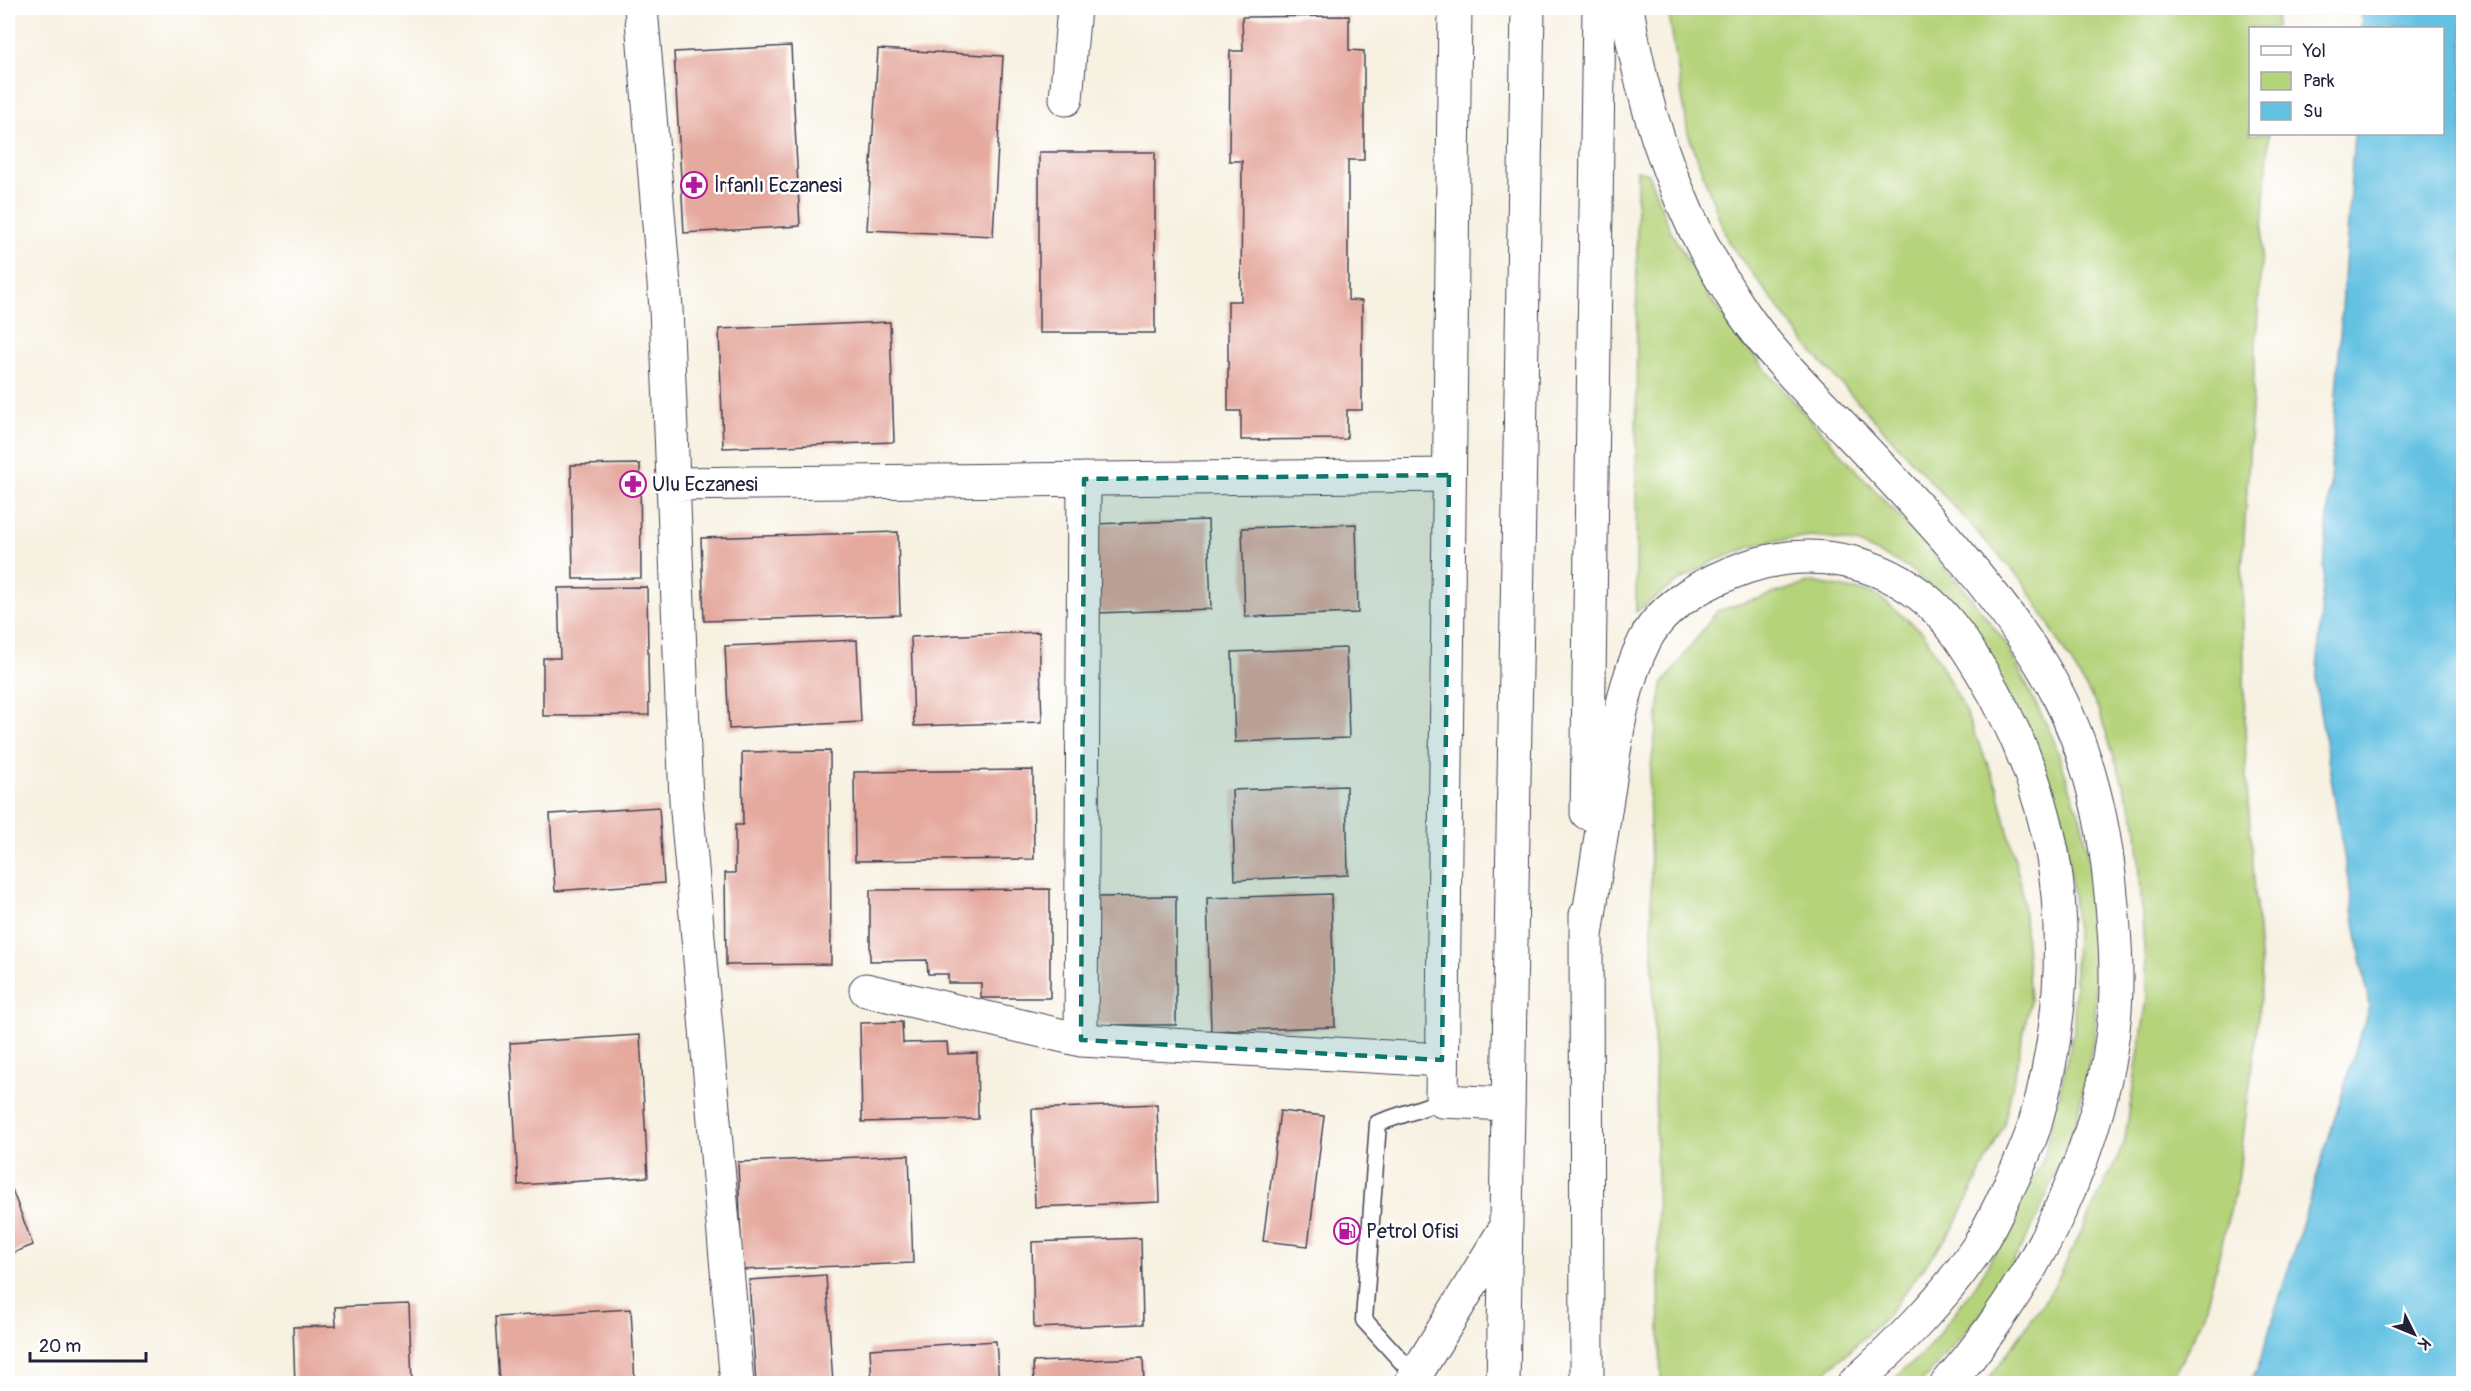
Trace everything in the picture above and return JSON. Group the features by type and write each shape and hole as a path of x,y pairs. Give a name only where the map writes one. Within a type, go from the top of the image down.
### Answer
{"main road":[{"path":"641,8 666,308 686,800 737,1383"},
{"path":"1066,99 1074,8"},
{"path":"1455,8 1442,1101 1508,1104"},
{"path":"1503,1383 1528,8"},
{"path":"1587,1383 1586,936 1599,8"},
{"path":"1627,8 1642,83 1666,163 1687,214 1726,285 1744,315 1794,375 1931,522 2009,618 2040,663 2067,713 2085,759 2098,808 2107,859 2113,918 2115,1010 2108,1064 2092,1132 2073,1184 2015,1294 1989,1333 1947,1383"},
{"path":"673,484 1449,475"},
{"path":"1081,1040 1084,479"},
{"path":"1586,936 1625,696 1645,640 1657,622 1676,605 1724,575 1755,564 1785,558 1840,559 1864,565 1889,575 1932,604 1968,649 2008,718 2046,824 2058,895 2061,945 2054,1034 2033,1130 2002,1202 1977,1249 1938,1299 1894,1348 1854,1383"},
{"path":"866,990 1081,1040 1442,1060"},
{"path":"1412,1380 1506,1228"}],"lane":[{"path":"1412,1380 1364,1320 1378,1123 1442,1101"}],"highlighted area":[{"path":"1449,475 1442,1060 1081,1040 1084,479"}],"green space":[{"path":"1668,8 2277,8 2276,27 2249,27 2249,135 2269,135 2242,569 2246,775 2262,984 2238,1180 2203,1318 2170,1383 1986,1383 2053,1289 2124,1144 2147,1000 2137,826 2098,708 2025,584 1813,353 1728,242 1688,133"},
{"path":"1637,170 1648,173 1671,232 1709,297 1767,372 1966,591 2005,642 2053,738 2083,826 2097,921 2095,1032 2075,1128 2036,1220 1991,1302 1921,1383 1888,1383 1925,1352 1980,1279 2043,1160 2074,1030 2076,925 2065,827 2037,746 1949,603 1908,567 1857,543 1811,536 1762,543 1714,561 1674,584 1636,612"},
{"path":"1812,582 1875,594 1924,633 1960,700 1997,786 2022,889 2030,1002 2004,1125 1954,1227 1887,1316 1814,1383 1661,1383 1649,782 1662,685 1717,611"}],"water":[{"path":"2362,8 2463,8 2463,1383 2248,1383 2257,1371 2369,1006 2316,687 2354,135 2444,135 2444,27 2361,27"}],"building":[{"path":"1349,16 1349,50 1364,51 1364,160 1348,160 1348,300 1362,301 1362,410 1347,410 1347,439 1241,440 1241,411 1228,411 1228,301 1241,301 1242,161 1229,161 1230,51 1243,51 1242,17"},
{"path":"791,46 800,226 684,233 674,52"},
{"path":"878,49 1003,56 993,236 867,230"},
{"path":"1039,152 1155,152 1155,333 1039,333"},
{"path":"890,322 894,442 723,448 719,329"},
{"path":"640,464 641,578 573,579 571,465"},
{"path":"1208,520 1211,609 1097,613 1094,524"},
{"path":"1356,524 1358,613 1245,617 1242,528"},
{"path":"898,532 900,615 704,621 701,538"},
{"path":"647,587 649,715 543,716 543,658 560,658 558,588"},
{"path":"1039,632 1042,722 914,726 911,637"},
{"path":"857,640 861,722 729,729 725,646"},
{"path":"1346,648 1349,738 1235,742 1232,652"},
{"path":"830,751 831,964 726,965 725,873 735,873 735,825 743,825 742,752"},
{"path":"1033,770 1034,859 855,861 854,772"},
{"path":"1346,786 1348,875 1235,880 1232,790"},
{"path":"659,807 664,883 555,891 550,814"},
{"path":"1050,889 1050,998 981,998 981,983 948,983 948,974 928,974 927,960 870,961 870,890"},
{"path":"1331,894 1335,1027 1211,1031 1207,898"},
{"path":"1176,896 1176,1025 1097,1025 1096,897"},
{"path":"902,1022 903,1043 947,1042 948,1054 977,1053 978,1119 862,1122 860,1023"},
{"path":"640,1035 648,1177 518,1185 510,1043"},
{"path":"1157,1104 1160,1202 1035,1207 1032,1109"},
{"path":"1280,1111 1324,1116 1308,1246 1263,1241"},
{"path":"909,1155 913,1263 742,1270 738,1162"},
{"path":"8,1179 33,1245 8,1255"},
{"path":"1141,1238 1143,1324 1034,1328 1032,1242"},
{"path":"826,1275 833,1384 756,1384 749,1280"},
{"path":"409,1304 412,1384 295,1384 293,1327 336,1326 335,1307"},
{"path":"631,1309 635,1384 499,1384 495,1317"},
{"path":"996,1341 999,1384 872,1384 870,1349"},
{"path":"1143,1358 1144,1384 1034,1384 1033,1362"}],"place":[{"name":"İrfanlı Eczanesi","path":"694,185"},
{"name":"Ulu Eczanesi","path":"633,484"},
{"name":"Petrol Ofisi","path":"1347,1231"}]}
